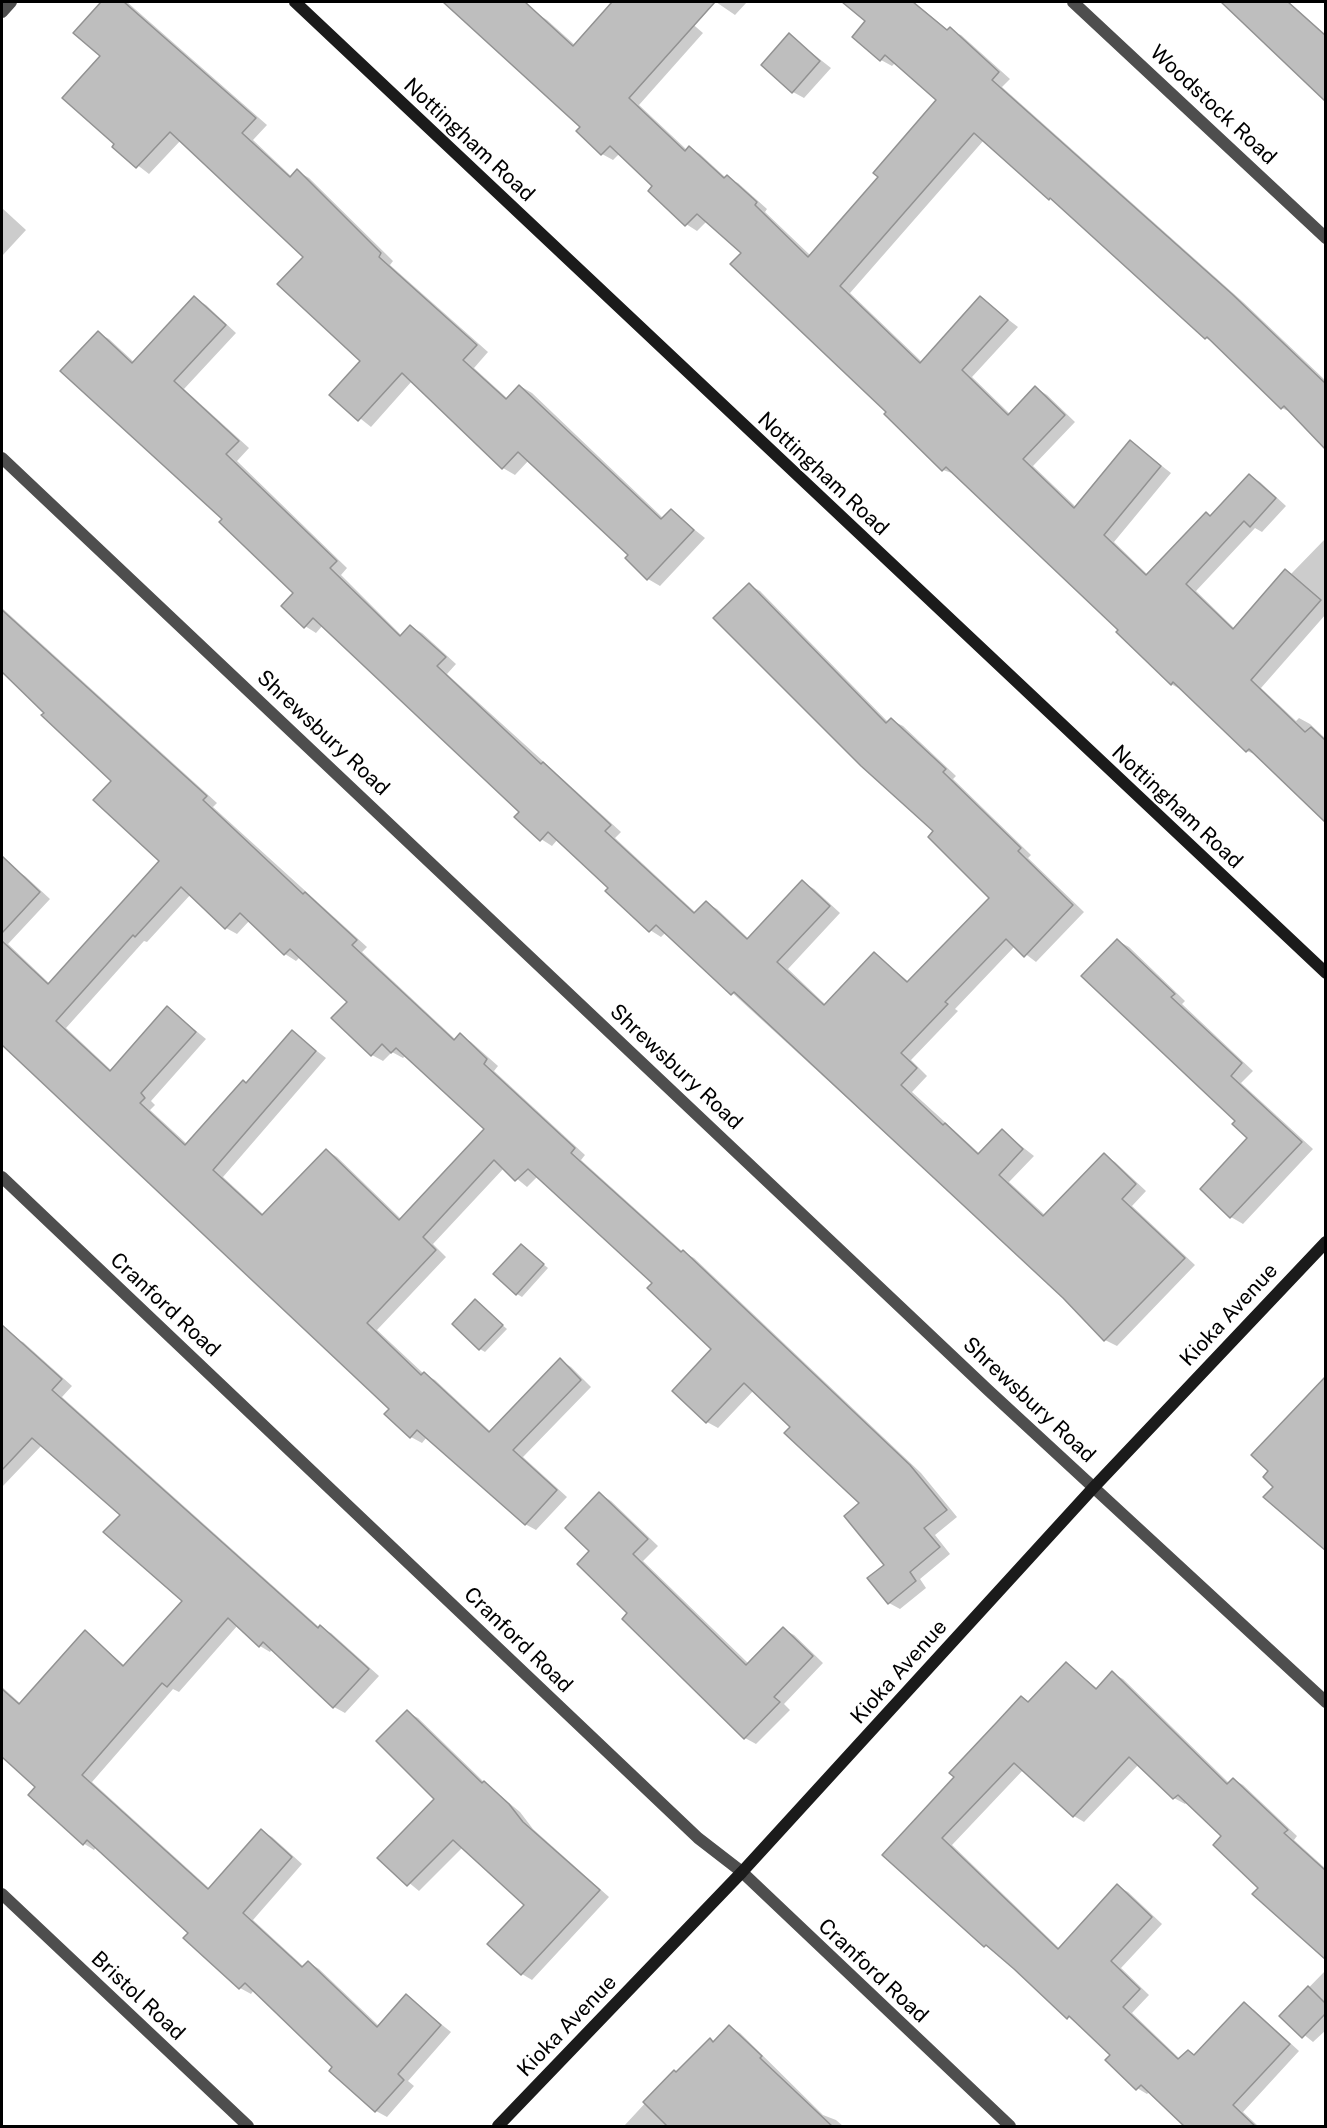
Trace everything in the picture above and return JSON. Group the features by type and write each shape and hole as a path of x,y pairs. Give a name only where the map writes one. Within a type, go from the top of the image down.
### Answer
{"street":[{"path":"2,12 11,2"},
{"name":"Nottingham Road","path":"295,2 1326,973"},
{"name":"Woodstock Road","path":"1073,2 1326,238"},
{"name":"Shrewsbury Road","path":"2,458 1094,1487 1326,1702"},
{"name":"Cranford Road","path":"2,1177 698,1838 742,1872 1010,2127"},
{"name":"Kioka Avenue","path":"498,2127 742,1872 1094,1487 1326,1242"},
{"name":"Bristol Road","path":"2,1894 248,2127"}],"building":[{"path":"101,2 124,2 256,118 242,133 290,177 297,169 381,253 379,257 477,345 463,360 506,399 519,385 661,519 671,509 694,530 647,580 625,558 628,555 518,452 502,469 402,373 358,421 329,395 360,361 277,284 303,257 170,132 136,168 112,147 114,144 62,98 100,56 73,33"},
{"path":"443,2 525,2 573,46 612,2 715,2 629,98 685,151 689,146 724,178 727,175 757,202 755,205 808,257 878,177 873,173 936,100 885,55 880,61 852,37 865,21 842,2 913,2 947,30 950,27 999,72 992,80 1232,294 1326,384 1326,450 1284,406 1281,409 1207,337 1205,339 1050,198 1049,200 974,133 840,286 920,363 980,296 1008,320 962,370 1008,415 1035,386 1065,415 1023,459 1074,508 1130,440 1161,466 1104,535 1146,575 1206,512 1210,516 1249,474 1276,498 1250,527 1244,521 1186,584 1233,629 1285,569 1321,600 1251,680 1305,732 1311,727 1326,741 1326,823 1249,749 1246,752 1173,682 1171,685 1116,632 1118,630 946,467 942,471 884,414 886,412 730,264 741,253 697,214 685,226 648,191 652,186 610,146 601,155 576,131 580,127"},
{"path":"1221,2 1288,2 1326,36 1326,102"},
{"path":"789,33 820,61 792,93 761,65"},
{"path":"194,296 226,325 174,381 239,441 226,454 337,561 330,568 400,636 410,625 446,657 437,666 541,764 543,762 611,825 605,831 694,913 706,901 747,939 802,880 830,906 777,962 824,1005 874,952 907,982 989,898 928,837 933,831 861,766 713,618 749,583 886,723 891,718 946,769 943,772 1021,848 1018,851 1073,905 1024,957 1006,939 945,1002 948,1004 901,1053 917,1068 901,1085 978,1154 1002,1129 1023,1149 999,1175 1043,1216 1104,1153 1136,1184 1122,1199 1185,1258 1104,1341 1063,1298 734,992 731,995 656,925 649,932 605,891 608,888 548,832 540,841 514,817 519,812 313,618 304,628 281,606 293,593 219,522 222,519 60,371 98,331 132,363"},
{"path":"2,610 207,796 203,800 303,894 305,892 357,940 352,945 454,1040 460,1033 487,1059 484,1064 575,1148 571,1153 681,1252 683,1250 910,1465 947,1510 924,1528 940,1547 910,1572 916,1581 888,1604 867,1578 884,1565 844,1516 859,1503 784,1433 790,1427 744,1383 706,1423 672,1391 711,1349 647,1288 652,1283 528,1169 515,1181 494,1160 423,1237 436,1250 367,1323 421,1375 424,1372 489,1432 560,1358 581,1380 513,1450 557,1490 525,1525 417,1430 410,1438 384,1414 389,1409 2,1045 2,941 48,984 159,861 93,800 111,781 41,715 44,713 2,672","holes":["181,887 225,929 240,913 284,955 290,949 347,1002 331,1018 371,1056 382,1044 391,1053 396,1048 484,1129 399,1220 326,1149 262,1215 213,1170 316,1051 292,1030 246,1083 243,1080 185,1145 140,1103 145,1098 141,1093 196,1032 167,1006 110,1071 56,1021 133,935 135,937"]},
{"path":"2,856 40,892 2,933"},
{"path":"1117,939 1175,994 1171,997 1242,1063 1231,1076 1302,1142 1230,1218 1200,1189 1247,1138 1232,1124 1235,1121 1081,976"},
{"path":"521,1244 544,1264 516,1295 493,1274"},
{"path":"475,1299 503,1325 479,1350 452,1324"},
{"path":"2,1325 62,1379 52,1390 318,1628 320,1625 369,1669 333,1708 263,1642 259,1647 228,1618 167,1687 162,1683 82,1775 208,1889 261,1829 292,1857 243,1913 302,1967 308,1961 377,2027 406,1994 441,2025 398,2074 404,2080 375,2112 329,2071 332,2067 245,1983 239,1989 183,1938 188,1933 87,1840 83,1845 28,1795 35,1787 2,1757 2,1689 19,1704 85,1630 123,1666 182,1601 103,1532 120,1515 32,1438 2,1470"},
{"path":"1326,1376 1326,1551 1263,1497 1273,1487 1263,1477 1268,1471 1251,1455"},
{"path":"599,1492 648,1539 633,1554 746,1665 783,1627 813,1656 774,1697 780,1702 744,1739 622,1619 627,1613 577,1564 589,1551 565,1528"},
{"path":"1066,1662 1096,1689 1112,1671 1227,1784 1233,1778 1288,1830 1284,1833 1326,1871 1326,1960 1252,1894 1258,1888 1213,1845 1221,1836 1178,1795 1173,1799 1129,1757 1073,1817 1014,1763 942,1838 1058,1949 1117,1884 1152,1917 1111,1961 1140,1989 1123,2007 1178,2059 1188,2050 1194,2055 1244,2002 1290,2044 1233,2105 1256,2127 1185,2127 1141,2085 1136,2090 1105,2060 1110,2055 1069,2016 1067,2019 1014,1969 986,1945 984,1947 882,1855 954,1777 949,1773 1021,1696 1028,1702"},
{"path":"407,1710 482,1783 484,1781 509,1804 523,1822 600,1890 521,1975 487,1944 524,1905 453,1840 407,1886 377,1858 434,1799 376,1741"},
{"path":"1308,1986 1326,2004 1326,2013 1302,2038 1279,2016"},
{"path":"729,2025 762,2056 760,2058 833,2127 668,2127 643,2102 674,2070 676,2072 710,2038 713,2042"}]}
